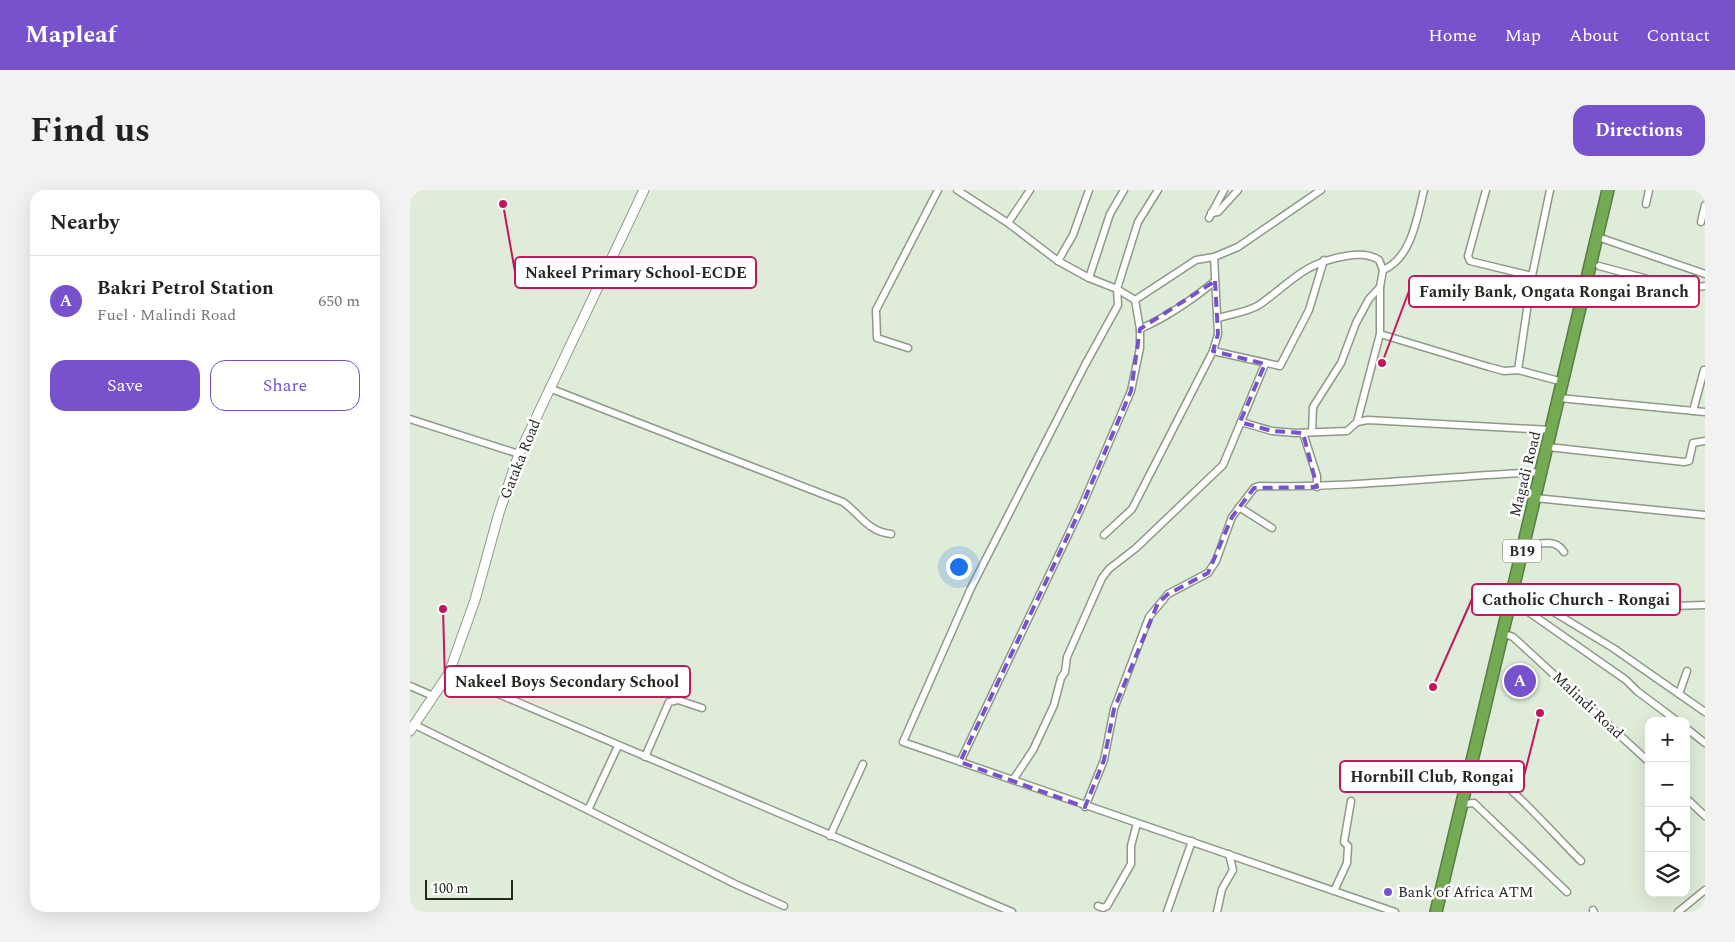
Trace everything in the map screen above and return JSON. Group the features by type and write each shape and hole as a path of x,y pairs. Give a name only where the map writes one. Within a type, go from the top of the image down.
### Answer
{"highway":[{"name":"Magadi Road","path":"1436,912 1608,190"}],"street":[{"name":"Gataka Road","path":"412,728 450,673 475,600 499,513 519,454 644,190"},
{"path":"908,348 877,338 876,312 938,190"},
{"path":"957,190 966,193 1058,261 1089,278 1117,289 1134,300 1140,329 1140,348 1128,398 1081,508 960,762"},
{"path":"1008,223 1030,190"},
{"path":"1058,261 1073,235 1088,192 1080,190"},
{"path":"1089,278 1110,214 1124,190"},
{"path":"1158,190 1138,222 1117,289 1118,304 1114,313 1085,365 971,588 903,742 1085,807 1192,841 1395,912"},
{"path":"1224,190 1210,215 1218,212 1238,190"},
{"path":"1383,270 1393,266 1410,238 1424,190"},
{"path":"1486,190 1468,256 1470,261 1532,276"},
{"path":"1518,370 1532,276 1550,190"},
{"path":"1646,204 1649,190"},
{"path":"1134,300 1196,260 1214,257 1238,247 1257,236 1317,191"},
{"path":"1701,222 1705,206"},
{"path":"1598,236 1705,274"},
{"path":"1218,318 1258,305 1295,276 1324,260 1351,255 1370,255 1379,260 1383,270 1380,287 1380,334 1357,422"},
{"path":"1104,535 1132,509 1213,351 1218,334 1214,257"},
{"path":"1213,351 1264,364 1280,366 1309,310 1324,260"},
{"path":"1599,266 1685,289 1705,286"},
{"path":"1140,329 1154,323 1190,300 1215,281"},
{"path":"1312,432 1311,414 1313,407 1341,363 1356,323 1369,299 1380,287"},
{"path":"1380,334 1504,371 1518,370 1563,382"},
{"path":"1013,780 1033,750 1054,705 1061,678 1065,672 1067,657 1102,578 1109,569 1136,548 1222,465 1264,364"},
{"path":"1693,412 1704,370"},
{"path":"549,388 843,502 870,527 876,531 891,534"},
{"path":"1559,398 1705,412"},
{"path":"410,419 519,454"},
{"path":"1241,422 1272,431 1303,433 1347,431 1357,422 1368,420 1552,430"},
{"path":"1303,433 1317,476 1317,487"},
{"path":"1548,447 1684,462 1689,461 1693,443 1705,441"},
{"path":"1085,807 1104,760 1114,709 1150,617 1168,594 1208,573 1216,561 1232,517 1247,495 1258,486 1317,487 1460,475 1542,472"},
{"path":"1535,498 1705,515"},
{"path":"1239,507 1272,528"},
{"path":"1524,543 1533,546 1551,542 1560,546 1564,552"},
{"path":"1512,593 1672,606 1705,605"},
{"path":"1512,593 1672,717"},
{"path":"1528,594 1613,648 1705,712"},
{"name":"Malindi Road","path":"1502,633 1513,637 1645,758"},
{"path":"1679,694 1687,671"},
{"path":"450,673 1012,912"},
{"path":"410,686 434,696"},
{"path":"645,757 670,702 678,700 702,708"},
{"path":"412,728 588,810 784,906"},
{"path":"1690,731 1705,743"},
{"path":"588,810 618,746"},
{"path":"1471,762 1482,766 1499,780 1581,861"},
{"path":"830,836 863,764"},
{"path":"1334,891 1342,869 1347,863 1348,846 1344,842 1351,801"},
{"path":"1690,802 1705,816"},
{"path":"1462,804 1474,803 1567,892"},
{"path":"1098,906 1103,908 1107,906 1131,864 1131,846 1137,823"},
{"path":"1167,912 1192,841"},
{"path":"1217,912 1222,888 1233,870 1229,854"},
{"path":"1680,912 1705,890"}],"highlighted area":[{"path":"1215,281 1218,334 1213,351 1265,364 1240,422 1272,431 1303,433 1317,487 1254,488 1232,517 1208,573 1168,594 1158,603 1114,709 1104,760 1085,807 960,762 1081,508 1131,391 1140,329"}],"place":[{"name":"Nakeel Primary School-ECDE","path":"503,204"},
{"name":"Family Bank, Ongata Rongai Branch","path":"1382,363"},
{"name":"Nakeel Boys Secondary School","path":"443,609"},
{"name":"Bakri Petrol Station","path":"1520,681"},
{"name":"Catholic Church - Rongai","path":"1433,687"},
{"name":"Hornbill Club, Rongai","path":"1540,713"},
{"name":"Bank of Africa ATM","path":"1388,892"}]}
